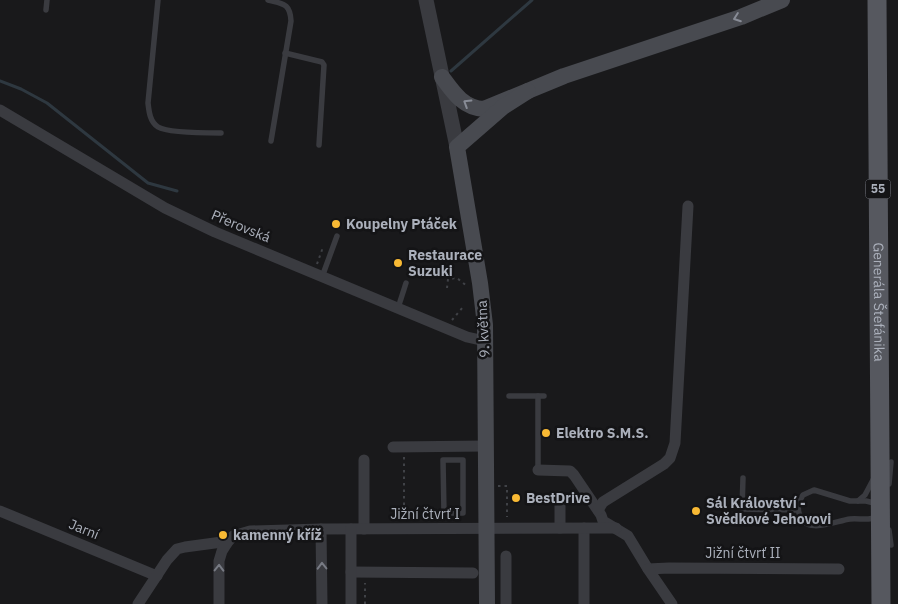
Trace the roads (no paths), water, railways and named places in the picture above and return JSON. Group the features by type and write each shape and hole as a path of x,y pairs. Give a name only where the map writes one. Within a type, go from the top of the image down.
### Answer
{"main road":[{"path":"442,77 460,100 466,104 478,109 489,107 506,98 564,76 741,17 782,0"},
{"name":"Generála Štefánika","path":"877,0 885,462 883,519 892,604"},
{"name":"Generála Štefánika","path":"881,604 885,462 888,0"},
{"path":"457,147 503,107 528,91"},
{"name":"9. května","path":"457,147 480,283 485,341 487,604"}],"street":[{"name":"9. května","path":"426,0 457,147"},
{"name":"Přerovská","path":"0,110 165,208 215,232 467,336 485,341"},
{"path":"598,510 603,502 664,464 670,458 675,443 688,206"},
{"path":"398,447 486,446"},
{"path":"364,460 364,529"},
{"path":"538,470 570,471 598,510 603,521 628,536 672,604"},
{"path":"560,496 560,528"},
{"name":"Jarní","path":"0,511 157,576"},
{"path":"486,528 616,528"},
{"name":"Jižní čtvrť I","path":"138,604 166,560 177,549 185,546 222,542 250,531 486,528"},
{"path":"584,528 584,604"},
{"path":"321,529 322,604"},
{"path":"351,529 351,604"},
{"path":"219,604 220,557 230,540"},
{"path":"506,556 506,604"},
{"name":"Jižní čtvrť II","path":"648,569 838,569"},
{"path":"351,572 473,572"}],"lane":[{"path":"46,10 47,0"},
{"path":"158,0 148,103 153,123 160,128 221,133"},
{"path":"268,0 284,4 290,11 291,21 271,141"},
{"path":"285,53 322,62 324,65 319,145"},
{"path":"322,277 337,236"},
{"path":"398,308 406,283"},
{"path":"509,396 541,396 538,470"},
{"path":"444,513 463,513 463,460 443,460 444,528"},
{"path":"857,501 865,496 885,462"},
{"path":"743,478 742,509 798,510"},
{"path":"814,490 850,501 874,502 883,519 857,519 812,525 803,520 798,510 798,503 803,495 814,490"},
{"path":"857,519 883,519"}],"waterway":[{"path":"451,71 532,0"},
{"path":"0,81 21,89 47,103 148,183 177,191"}],"place":[{"name":"Koupelny Ptáček","path":"336,224"},
{"name":"Restaurace Suzuki","path":"398,263"},
{"name":"Elektro S.M.S.","path":"546,433"},
{"name":"BestDrive","path":"516,498"},
{"name":"Sál Království - Svědkové Jehovovi","path":"696,511"},
{"name":"kamenný kříž","path":"223,535"}]}
